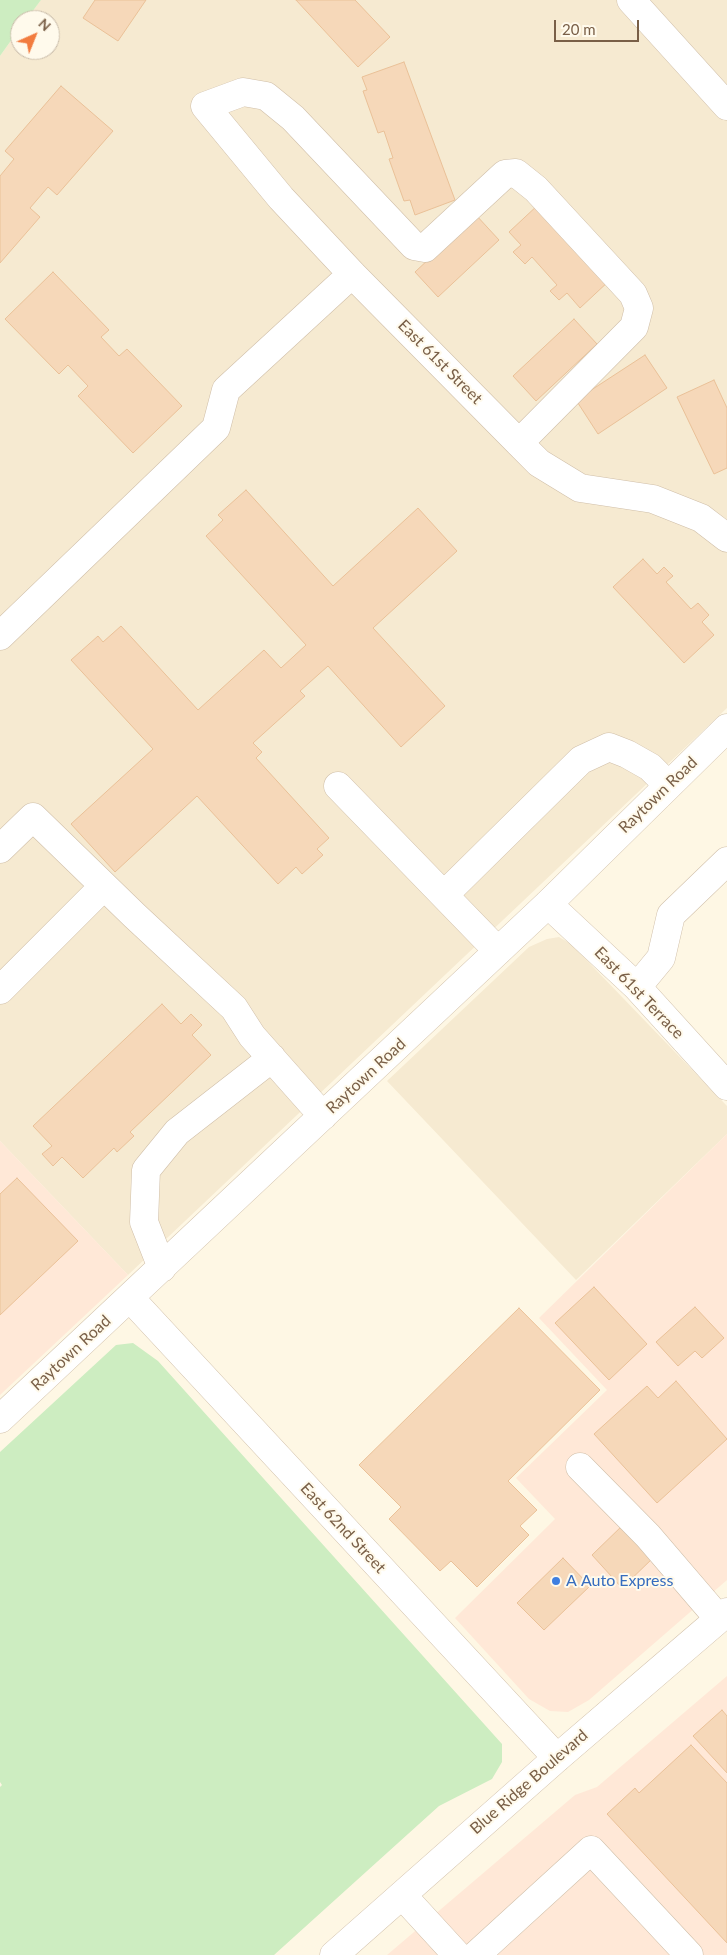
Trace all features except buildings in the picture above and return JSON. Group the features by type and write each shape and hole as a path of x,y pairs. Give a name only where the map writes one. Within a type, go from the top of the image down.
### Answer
{"street":[{"path":"631,0 727,106"},
{"name":"East 61st Street","path":"519,442 634,327 639,308 633,294 536,189 516,173 505,174 425,248 414,246 293,118 266,96 243,92 205,106 281,198 352,274 539,463 580,488 653,499 701,518 727,538"},
{"path":"0,636 216,428 226,390 352,274"},
{"name":"Raytown Road","path":"2,1414 130,1298 548,904 727,728"},
{"path":"444,895 581,760 609,746 650,768 668,785"},
{"path":"338,786 498,951"},
{"path":"0,849 33,817 234,1008 252,1036 323,1116"},
{"path":"637,987 661,958 671,915 727,861"},
{"path":"0,990 104,886"},
{"name":"East 61st Terrace","path":"548,904 637,987 727,1086"},
{"path":"162,1268 144,1222 146,1170 177,1132 272,1058"},
{"name":"East 62nd Street","path":"130,1298 557,1758"},
{"path":"580,1467 723,1615"},
{"name":"Blue Ridge Boulevard","path":"334,1955 557,1758 723,1615"},
{"path":"476,1955 591,1850 689,1955"},
{"path":"402,1895 457,1955"}],"shaded area":[{"path":"41,0 727,0 727,708 128,1275 0,1141 0,56 10,42 10,60 60,60 60,10 34,10"},
{"path":"559,937 571,944 727,1106 727,1134 576,1280 387,1081 529,947 547,939"},
{"path":"727,1134 727,1580 589,1700 568,1712 550,1711 529,1699 455,1618 555,1519 516,1478 607,1390 539,1318"},
{"path":"0,1141 128,1275 0,1395"},
{"path":"727,1676 727,1955 387,1955 575,1795 597,1787"}],"green space":[{"path":"0,0 41,0 34,10 10,10 10,42 0,56"},
{"path":"133,1343 158,1361 502,1744 502,1762 492,1779 439,1806 274,1955 0,1955 0,1787 2,1785 0,1782 0,1452 116,1345"}],"place":[{"name":"A Auto Express","path":"556,1581"}]}
